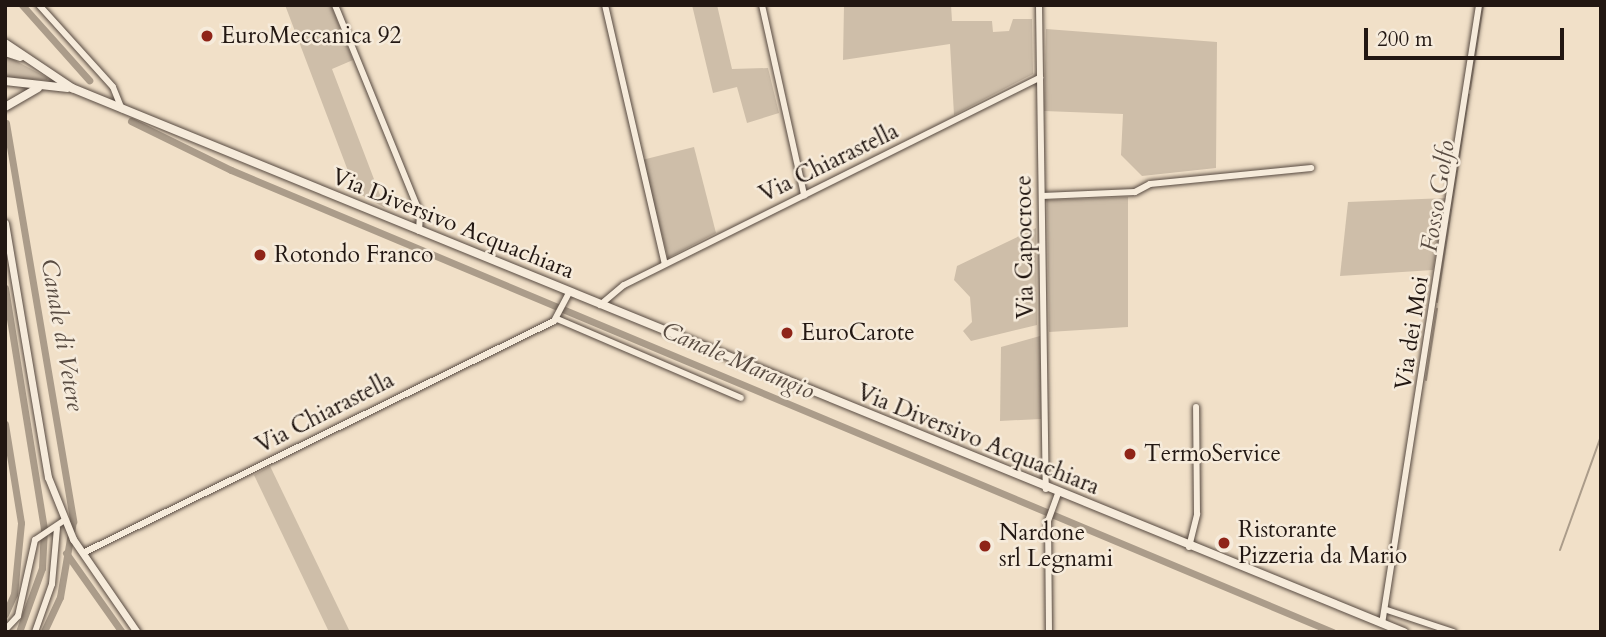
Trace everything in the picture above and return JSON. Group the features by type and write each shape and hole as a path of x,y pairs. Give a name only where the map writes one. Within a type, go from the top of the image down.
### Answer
{"main road":[{"path":"5,43 22,58 72,88"},
{"path":"5,52 22,58"},
{"path":"5,81 72,88"},
{"path":"5,107 20,94 43,87"},
{"name":"Via Diversivo Acquachiara","path":"72,88 419,231 567,297 600,305 1046,489 1057,497 1404,632"}],"street":[{"path":"39,5 113,87 122,109"},
{"path":"335,5 420,213 419,231"},
{"path":"605,5 665,264"},
{"path":"762,5 804,195"},
{"name":"Via Capocroce","path":"1039,5 1046,489"},
{"name":"Via dei Moi","path":"1382,624 1387,610 1479,5"},
{"name":"Via Chiarastella","path":"600,305 665,264 1040,78"},
{"path":"1042,196 1135,192 1150,184 1311,168"},
{"path":"5,223 48,477 73,539 137,632"},
{"path":"567,297 558,317 741,398"},
{"name":"Via Chiarastella","path":"83,553 558,317"},
{"path":"1189,547 1198,514 1196,407"},
{"path":"1049,632 1048,521 1057,497"},
{"path":"5,630 18,616 37,538 66,523"},
{"path":"35,632 52,584 55,529"},
{"path":"1387,610 1453,632"}],"shaded area":[{"path":"285,5 331,5 353,60 332,69 385,208 356,192"},
{"path":"692,5 717,5 732,69 768,68 779,113 747,123 737,87 713,93"},
{"path":"844,5 951,5 952,21 992,21 993,32 1009,31 1013,19 1032,19 1033,74 954,115 950,44 843,60"},
{"path":"1046,29 1217,42 1216,168 1142,176 1121,155 1123,114 1044,111"},
{"path":"5,55 48,78 47,80 5,78"},
{"path":"694,147 716,233 668,258 642,160"},
{"path":"1128,197 1128,327 1049,332 1047,200"},
{"path":"1446,198 1433,270 1340,276 1348,202"},
{"path":"1036,228 1037,325 971,341 963,331 972,322 970,297 954,280 957,266"},
{"path":"1040,336 1041,419 1000,421 1001,347"},
{"path":"270,466 350,632 329,632 254,475"}],"waterway":[{"name":"Canale Marangio","path":"22,5 89,80"},
{"name":"Fosso Golfo","path":"1470,89 1483,5"},
{"name":"Fosso Golfo","path":"1437,302 1469,94"},
{"name":"Canale Marangio","path":"131,121 231,170 1333,632"},
{"name":"Canale di Vetere","path":"6,123 73,521 60,597 44,632"},
{"name":"Canale di Vetere","path":"5,288 44,529 42,568 19,632"},
{"name":"Fosso Golfo","path":"1426,380 1437,309"},
{"path":"5,424 21,523 14,594 5,614"},
{"path":"1560,550 1601,436"},
{"path":"66,553 122,632"}],"place":[{"name":"EuroMeccanica 92","path":"207,36"},
{"name":"Rotondo Franco","path":"260,255"},
{"name":"EuroCarote","path":"787,333"},
{"name":"TermoService","path":"1130,454"},
{"name":"Ristorante Pizzeria da Mario","path":"1224,543"},
{"name":"Nardone srl Legnami","path":"985,546"}]}
